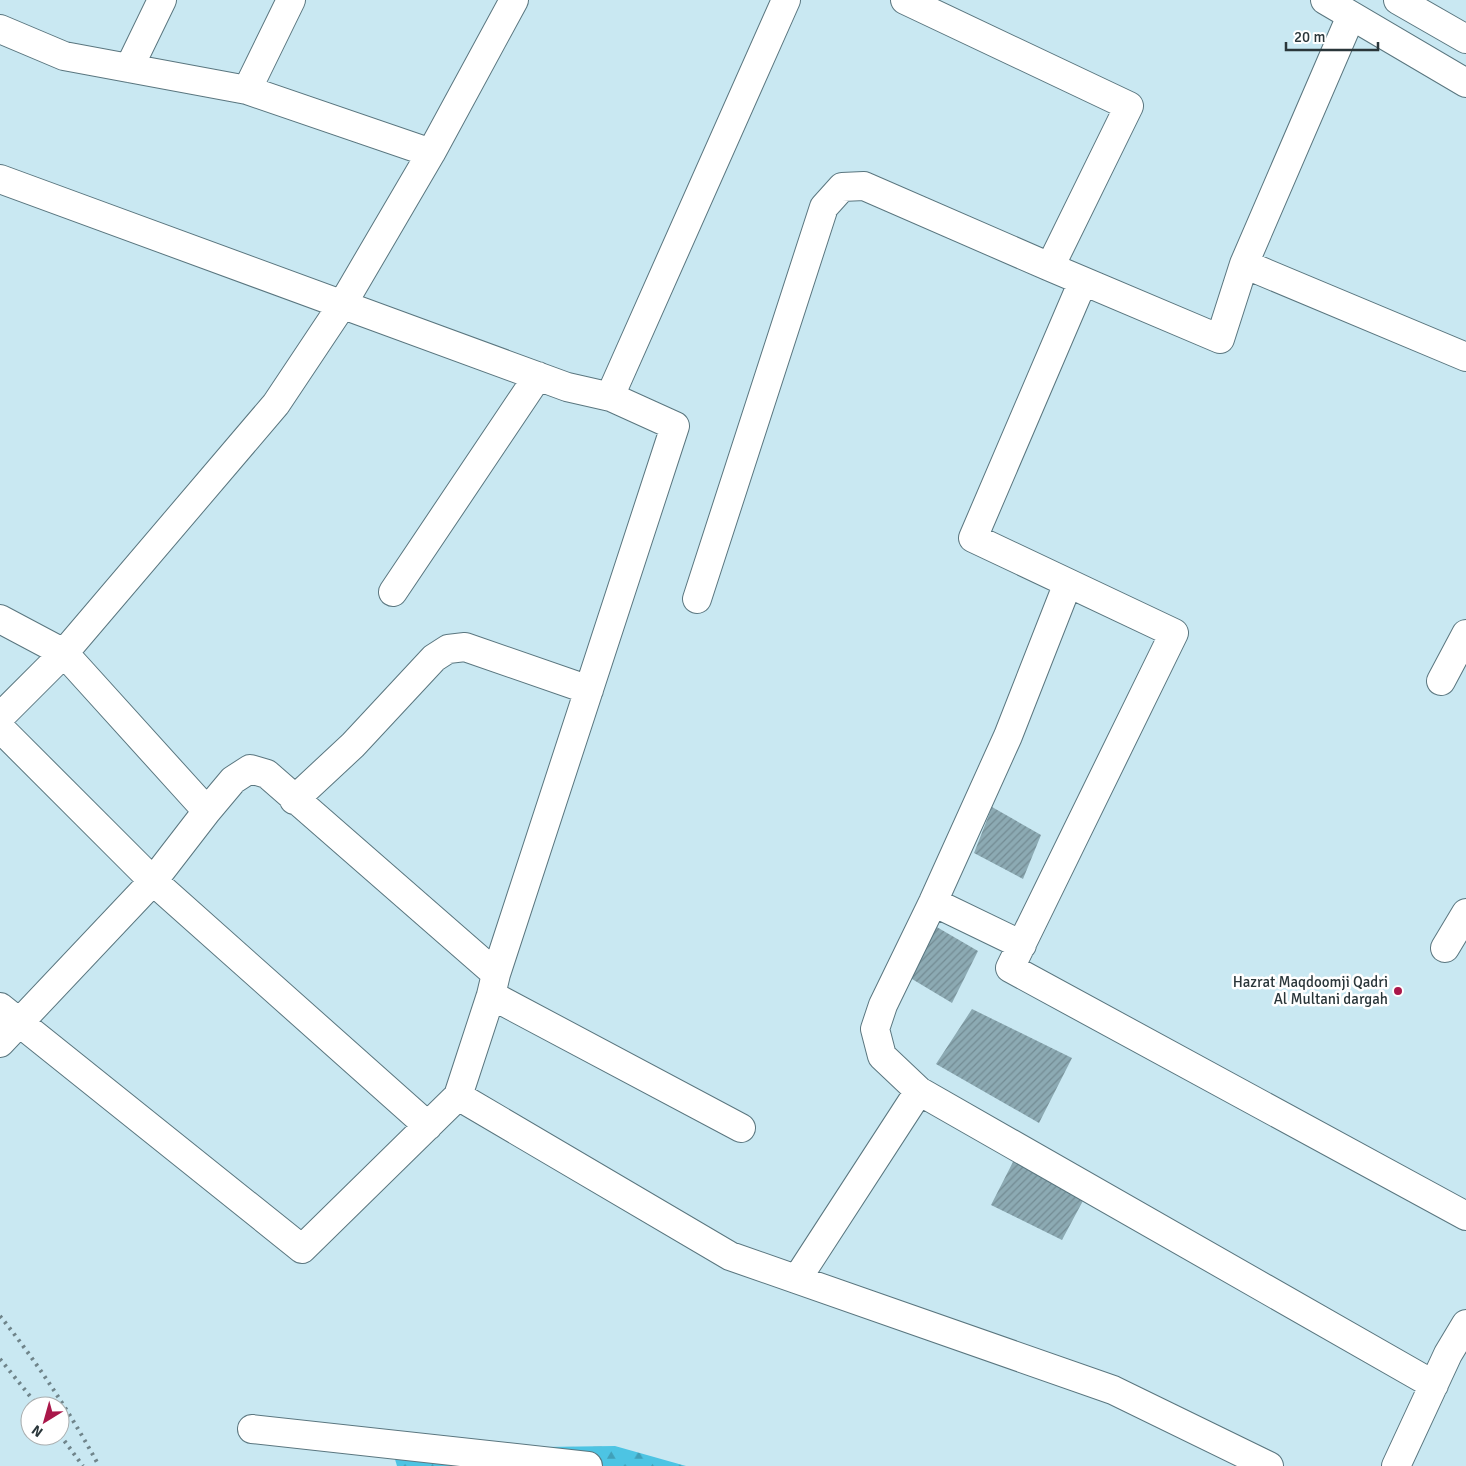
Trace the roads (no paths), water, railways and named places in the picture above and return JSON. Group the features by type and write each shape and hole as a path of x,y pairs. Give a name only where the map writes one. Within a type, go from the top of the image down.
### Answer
{"street":[{"path":"129,68 162,0"},
{"path":"247,90 291,0"},
{"path":"0,717 64,653 276,404 342,305 431,153 514,0"},
{"path":"611,397 786,0"},
{"path":"905,0 1130,106 1050,267"},
{"path":"1325,0 1466,83"},
{"path":"1398,0 1466,39"},
{"path":"697,599 824,207 842,187 864,186 1220,339 1244,264 1351,16"},
{"path":"0,29 64,56 247,90 431,153"},
{"path":"0,179 567,387 611,397 675,426 458,1096 302,1249 10,1015"},
{"path":"1244,264 1466,358"},
{"path":"1083,281 973,538 1174,633 1010,968 1466,1216"},
{"path":"392,592 456,500 538,376"},
{"path":"1068,583 1008,736 933,902 883,1005 875,1029 882,1056 918,1092 1434,1385"},
{"path":"0,619 64,653 207,811"},
{"path":"1441,682 1466,634"},
{"path":"294,800 353,745 434,658 448,649 465,647 589,690"},
{"path":"0,728 153,881 428,1126"},
{"path":"0,1043 10,1015 153,881 233,780 250,769 266,774 493,985 741,1128"},
{"path":"933,902 1022,945"},
{"path":"1445,948 1466,913"},
{"path":"797,1279 918,1092"},
{"path":"458,1096 730,1256 1113,1390 1270,1466"},
{"path":"1396,1466 1448,1354 1466,1324"},
{"path":"252,1429 588,1466"}],"railway":[{"path":"0,1316 53,1389 99,1466"},
{"path":"0,1359 30,1396"},
{"path":"68,1446 83,1466"}],"place":[{"name":"Hazrat Maqdoomji Qadri Al Multani dargah","path":"1398,991"}]}
